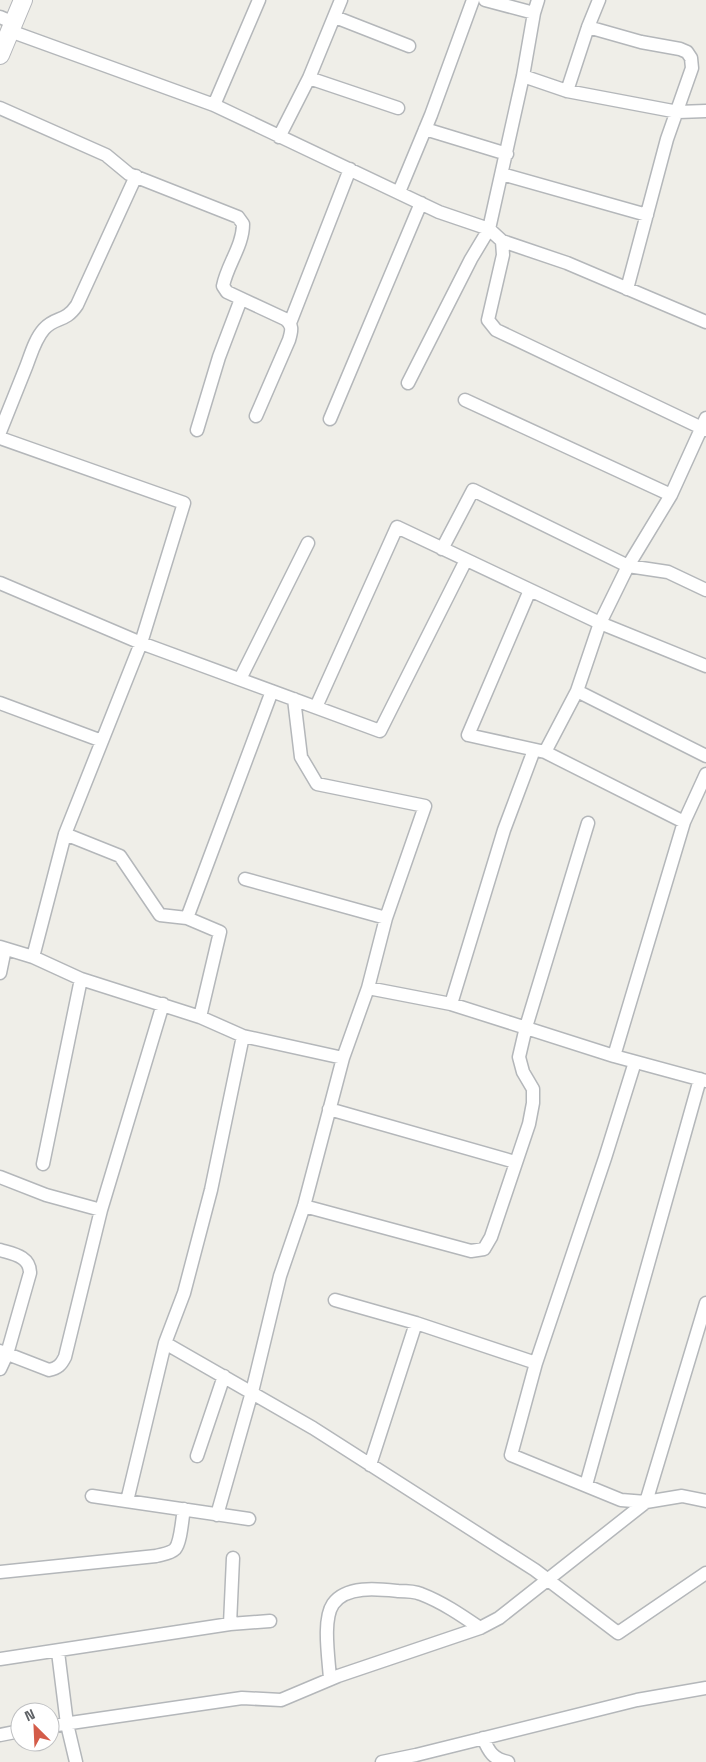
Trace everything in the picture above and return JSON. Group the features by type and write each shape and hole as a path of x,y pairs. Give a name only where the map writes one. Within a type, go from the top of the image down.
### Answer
{"main road":[{"path":"0,55 8,24 23,0"}],"street":[{"path":"214,106 259,0"},
{"path":"279,137 309,78 341,0"},
{"path":"399,192 474,0"},
{"path":"485,0 534,13"},
{"path":"408,383 471,259 489,229 507,154 538,0"},
{"path":"567,91 599,0"},
{"path":"335,17 409,46"},
{"path":"8,24 214,106 439,212 489,229 502,241 567,263 706,322"},
{"path":"588,27 641,42 680,49 687,52 691,58 692,68 667,139 627,289"},
{"path":"523,76 567,91 678,112 706,111"},
{"path":"309,78 398,108"},
{"path":"0,108 106,154 122,169 136,176 238,217 243,224 243,234 223,286 227,292 285,319 290,323 292,329 256,416"},
{"path":"425,129 507,154"},
{"path":"290,323 350,169"},
{"path":"502,174 647,215"},
{"path":"0,432 35,344 43,330 52,322 62,320 77,305 136,176"},
{"path":"330,420 421,203"},
{"path":"451,1004 504,830 540,751 577,691 600,623 628,566 671,494 704,425 496,330 488,320 503,255 502,241"},
{"path":"197,430 219,357 241,299"},
{"path":"465,400 671,494"},
{"path":"0,438 184,503 140,643 65,834 33,957"},
{"path":"442,548 473,490 628,566 668,572 706,590"},
{"path":"316,707 397,527 600,623 706,666"},
{"path":"240,679 308,543"},
{"path":"0,583 140,643 380,732 466,560"},
{"path":"530,590 468,735 540,751 684,822"},
{"path":"187,918 272,691"},
{"path":"577,691 706,756"},
{"path":"217,1515 252,1392 280,1276 304,1206 343,1058 368,988 386,918 425,806 318,784 301,757 294,699"},
{"path":"0,703 102,741"},
{"path":"614,1056 684,822 706,774"},
{"path":"304,1206 471,1251 484,1249 491,1237 529,1124 533,1103 533,1089 523,1072 519,1057 526,1027 588,823"},
{"path":"65,834 120,856 160,915 187,918 220,932 200,1017"},
{"path":"245,879 386,918"},
{"path":"0,973 3,948 33,957 81,979 200,1017 243,1036 343,1058"},
{"path":"43,1164 81,979"},
{"path":"368,988 451,1004 614,1056 703,1080 586,1485"},
{"path":"4,1352 49,1370 61,1364 65,1357 100,1210 163,1004"},
{"path":"127,1501 165,1343 184,1293 203,1218 243,1036"},
{"path":"635,1062 536,1363 511,1455 621,1500 646,1502 682,1496 706,1501"},
{"path":"329,1109 515,1162"},
{"path":"0,1177 46,1195 100,1210"},
{"path":"0,1250 23,1258 28,1262 30,1268 0,1369"},
{"path":"335,1300 416,1323 536,1363"},
{"path":"60,1725 242,1698 281,1700 330,1679 480,1628 498,1618 646,1502 706,1303"},
{"path":"370,1465 416,1323"},
{"path":"165,1343 252,1392 527,1565 618,1633 706,1573"},
{"path":"197,1456 224,1376"},
{"path":"92,1496 249,1519"},
{"path":"0,1572 156,1556 169,1553 175,1548 178,1540 184,1510"},
{"path":"230,1624 233,1558"},
{"path":"330,1679 327,1642 328,1617 333,1604 343,1596 359,1590 372,1588 418,1592 450,1607 480,1628"},
{"path":"0,1659 58,1652 230,1624 270,1621"},
{"path":"58,1652 67,1724 76,1762"},
{"path":"382,1762 637,1700 706,1688"},
{"path":"483,1738 489,1751 496,1759 508,1762"}]}
